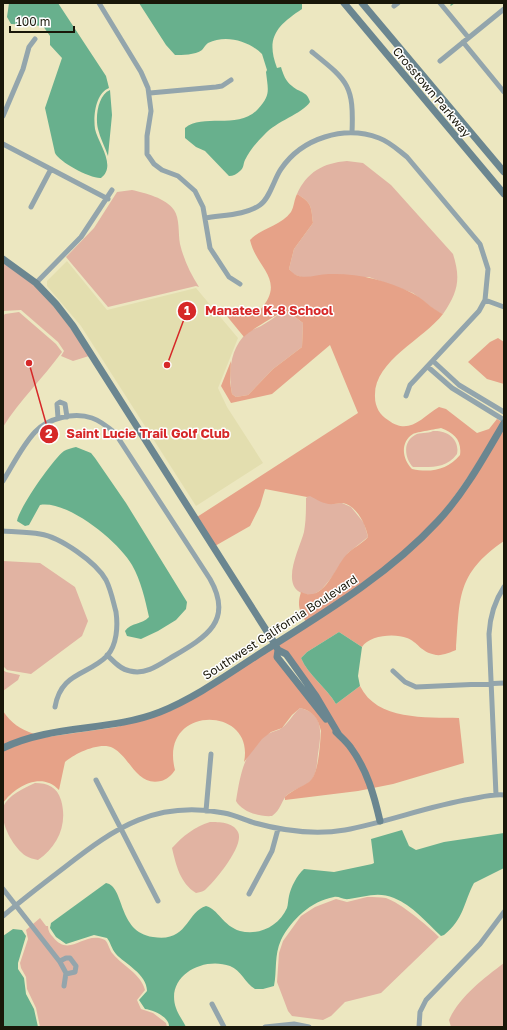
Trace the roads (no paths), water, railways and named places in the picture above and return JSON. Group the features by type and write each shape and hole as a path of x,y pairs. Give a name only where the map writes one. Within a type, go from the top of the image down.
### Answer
{"street":[{"path":"99,3 141,72 150,93 151,111 147,136 148,154 154,164 162,170 178,176 192,188 203,207 206,218 208,238 215,258 229,277 240,284"},
{"name":"Crosstown Parkway","path":"344,3 504,194"},
{"name":"Crosstown Parkway","path":"362,3 504,172"},
{"path":"440,3 468,37"},
{"path":"440,61 504,9"},
{"path":"3,116 21,75 29,48 35,39"},
{"path":"462,42 504,92"},
{"path":"312,52 339,75 349,90 353,108 352,133"},
{"path":"150,93 216,87 222,86 231,80"},
{"path":"206,218 250,210 261,205 268,195 273,182 290,157 316,140 333,134 352,133 379,138 394,146 407,157 480,244 486,258 488,270 485,300 479,311 468,325 410,385 406,396"},
{"path":"3,144 108,199"},
{"path":"31,207 51,169"},
{"path":"36,283 81,237 108,199 112,190"},
{"path":"3,259 36,283 56,304 73,326 276,647 277,657 308,693 339,735 351,747 364,769 373,792 380,821"},
{"path":"485,300 504,307"},
{"path":"433,361 459,385 504,412"},
{"path":"428,367 452,388 504,422"},
{"path":"58,418 57,404 60,402 65,404 67,417"},
{"path":"3,481 36,431 58,418 92,418 104,424 116,433 218,592 217,618 211,631 201,640 152,669 140,672 128,671 115,664 107,655"},
{"name":"Southwest California Boulevard","path":"3,748 33,737 60,731 116,725 160,712 193,695 276,647 367,584 415,545 459,496 504,422"},
{"path":"3,531 40,534 59,540 96,566 108,585 112,597 117,620 116,638 107,655 68,682 58,693 55,707"},
{"path":"496,795 490,619 498,596 504,587"},
{"path":"393,671 405,682 416,686 504,683"},
{"path":"206,810 211,754"},
{"path":"96,780 158,901"},
{"path":"3,916 88,849 120,827 154,814 187,810 206,810 225,813 278,829 319,832 344,830 455,802 496,795 504,796"},
{"path":"248,894 272,851 278,829"},
{"path":"3,889 60,961 66,974 64,986"},
{"path":"419,1027 420,1012 426,1000 480,944 504,912"},
{"path":"60,961 70,958 76,966 75,972 66,974"},
{"path":"212,1004 224,1027"},
{"path":"265,1027 294,1024 309,1027"}],"place":[{"name":"Saint Lucie Trail Golf Club","path":"29,363"},
{"name":"Manatee K-8 School","path":"167,365"}]}
